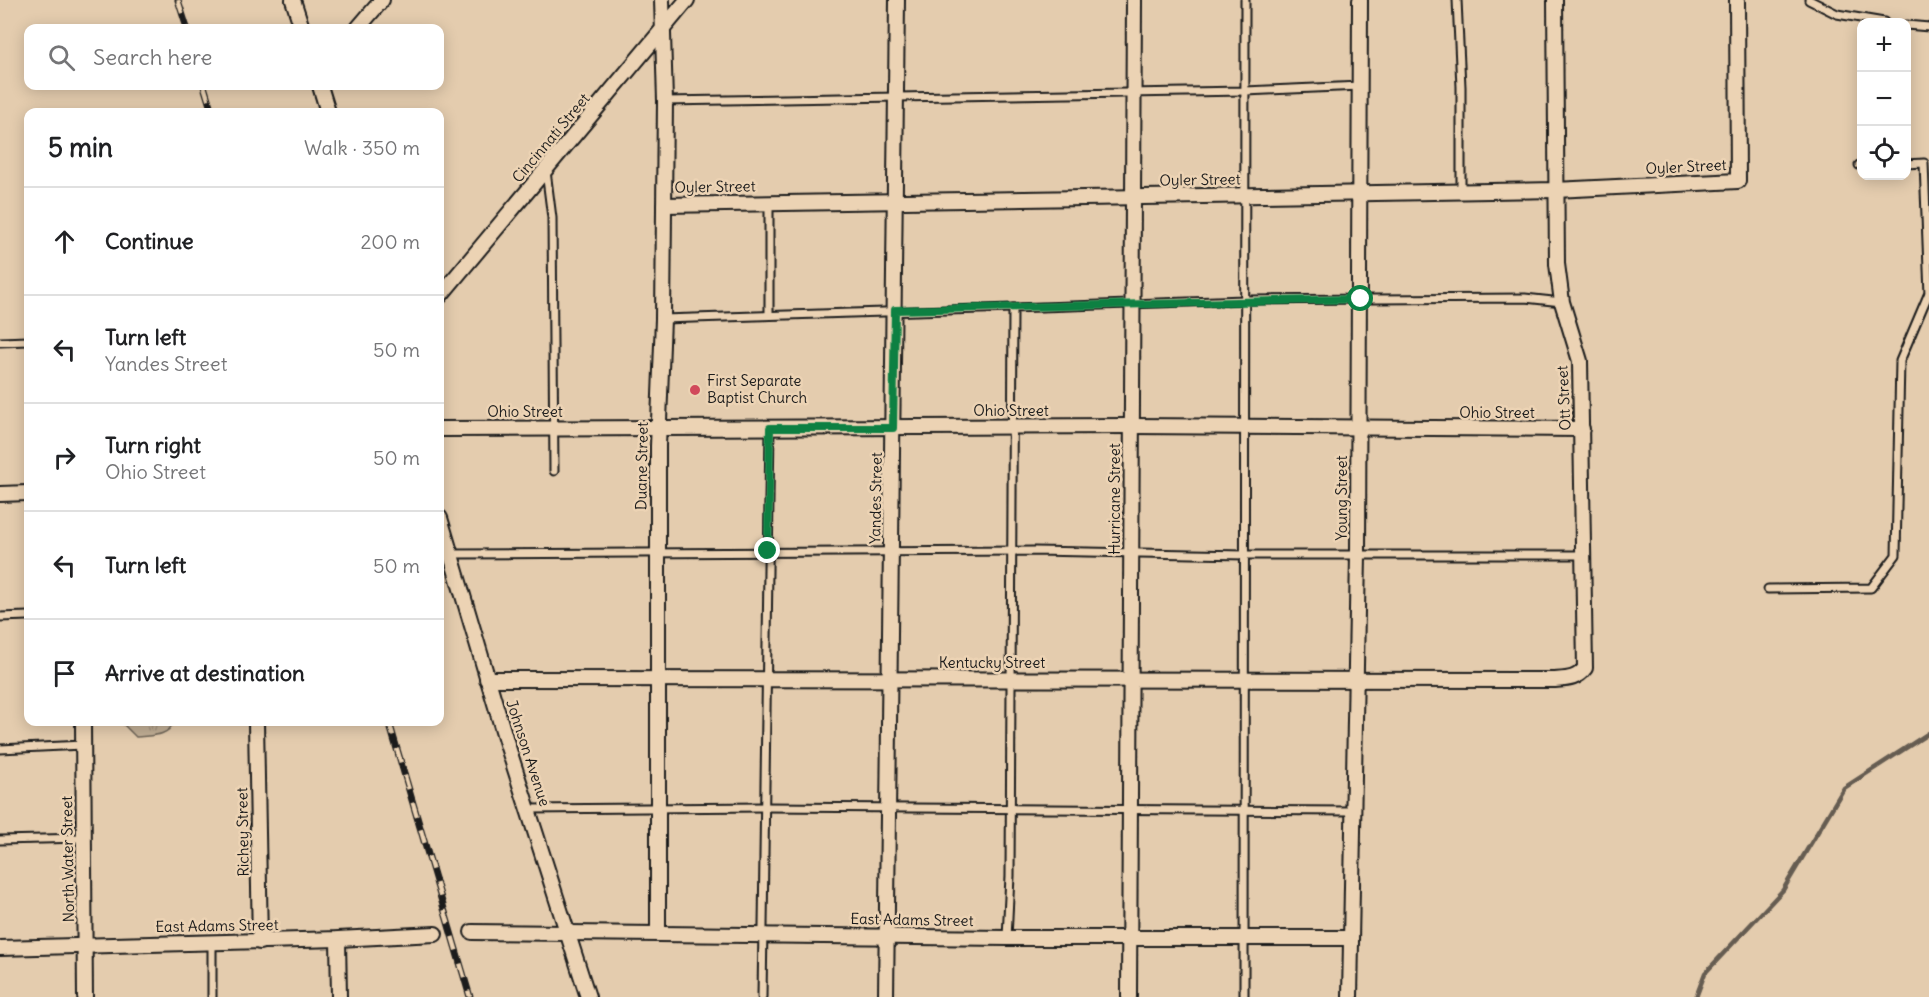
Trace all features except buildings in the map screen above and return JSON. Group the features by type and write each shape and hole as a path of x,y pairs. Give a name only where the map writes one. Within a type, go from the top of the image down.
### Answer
{"street":[{"path":"293,0 301,24"},
{"path":"361,24 382,0"},
{"name":"Duane Street","path":"658,933 659,428 663,319 665,100 662,0"},
{"name":"Cincinnati Street","path":"444,291 687,0"},
{"name":"Yandes Street","path":"886,997 897,0"},
{"name":"Hurricane Street","path":"1129,997 1133,198 1136,92 1134,0"},
{"name":"Young Street","path":"1350,997 1361,299 1360,0"},
{"name":"Ott Street","path":"1496,680 1573,678 1585,668 1580,362 1562,302 1557,264 1555,0"},
{"name":"Oyler Street","path":"664,205 1555,190 1738,182 1737,0"},
{"path":"321,90 327,108"},
{"name":"Ohio Street","path":"444,429 1132,426 1582,429"},
{"path":"0,494 24,493"},
{"name":"Johnson Avenue","path":"444,532 487,679 588,997"},
{"name":"Kentucky Street","path":"487,679 1496,680"},
{"name":"North Water Street","path":"83,726 85,997"},
{"name":"Richey Street","path":"256,726 260,942"},
{"name":"East Adams Street","path":"472,932 1007,938 1351,938"},
{"name":"East Adams Street","path":"0,948 260,942 435,934"},
{"path":"338,939 339,997"}],"lane":[{"path":"1244,997 1245,0"},
{"path":"1457,0 1461,87 1461,191"},
{"path":"1809,0 1837,14 1860,18"},
{"path":"1911,25 1929,27"},
{"path":"665,100 1245,91 1361,86"},
{"path":"1768,589 1871,588 1896,555 1900,362 1929,295 1924,164 1911,164"},
{"path":"546,171 552,218 554,471"},
{"path":"769,203 769,314"},
{"path":"663,319 1245,300 1525,298 1562,302"},
{"path":"1007,938 1013,308"},
{"path":"0,342 24,341"},
{"path":"762,997 770,428"},
{"path":"450,554 658,551 892,553 1010,551 1245,555 1583,555"},
{"path":"0,617 24,616"},
{"path":"0,749 83,745"},
{"path":"528,809 765,807 1009,811 1352,811"},
{"path":"0,840 84,838"},
{"path":"212,943 212,997"}],"green space":[{"path":"125,726 172,726 163,733 136,737"}],"waterway":[{"path":"1696,997 1705,973 1783,890 1844,788 1929,733"}],"railway":[{"path":"178,0 186,24"},
{"path":"205,90 211,108"},
{"path":"390,726 470,997"}],"place":[{"name":"First Separate Baptist Church","path":"695,390"}],"route":[{"path":"768,551 770,428 893,428 895,310 1361,299"}]}
